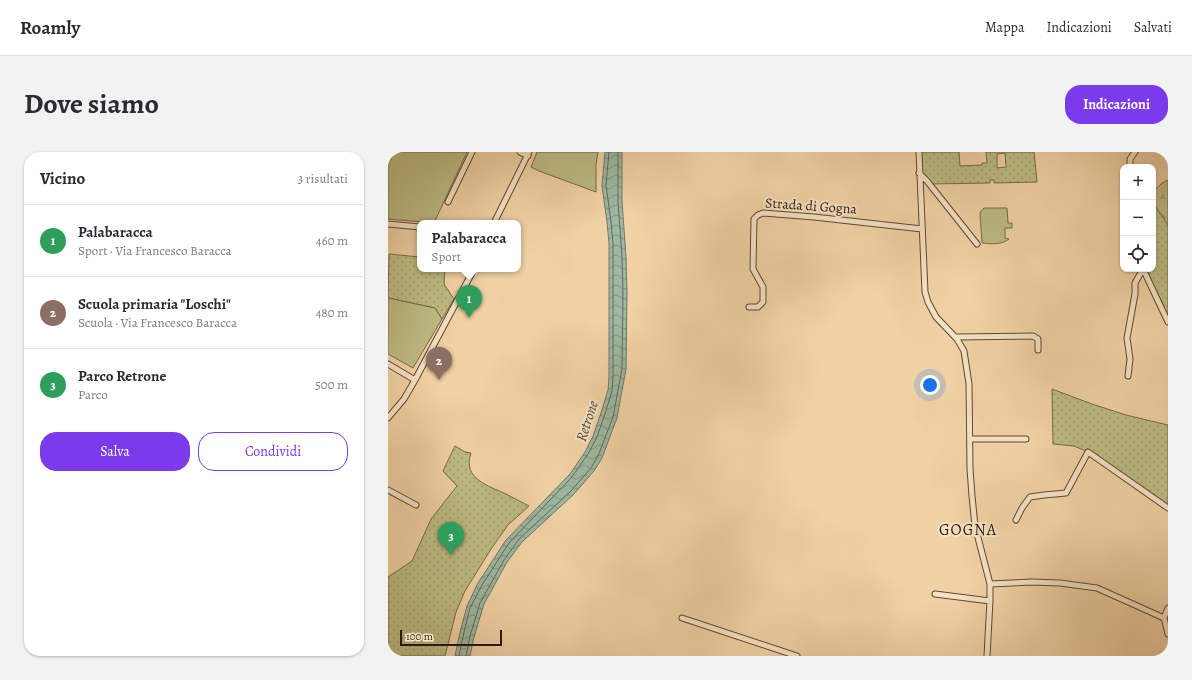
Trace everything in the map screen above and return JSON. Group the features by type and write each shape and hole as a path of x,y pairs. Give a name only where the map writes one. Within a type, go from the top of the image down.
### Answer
{"street":[{"path":"388,158 391,152"},
{"path":"448,202 472,152"},
{"path":"496,220 529,154 520,152"},
{"path":"919,152 925,292 928,302 936,317 956,338 964,351 969,384 970,469 975,526 990,584 987,656"},
{"path":"1130,164 1130,159 1135,152"},
{"path":"919,173 977,244"},
{"name":"Strada di Gogna","path":"749,307 758,307 763,302 763,287 753,269 754,218 758,215 763,213 814,216 922,229"},
{"path":"388,224 417,227"},
{"path":"388,418 404,399 415,380 472,272"},
{"path":"1128,376 1130,359 1127,338 1135,294 1135,284 1141,272"},
{"path":"1144,272 1168,322"},
{"path":"956,338 1033,336 1038,339 1038,350"},
{"path":"388,364 415,380"},
{"path":"970,439 1026,438"},
{"path":"1016,520 1030,497 1066,493 1088,452 1168,508"},
{"path":"388,490 416,505"},
{"path":"990,584 1032,582 1060,583 1097,588 1164,618"},
{"path":"935,594 990,601"},
{"path":"1168,608 1164,618 1168,634"},
{"path":"682,618 797,656"}],"green space":[{"path":"394,152 467,152 435,220 417,220 417,222 388,219 388,164"},
{"path":"537,152 598,152 596,164 596,192 531,167"},
{"path":"920,152 959,152 960,166 982,165 982,163 987,163 986,152 1034,152 1037,182 994,183 994,180 990,180 990,183 930,184 921,173","holes":["1005,153 1006,167 997,168 997,154"]},
{"path":"1168,180 1168,225 1156,207 1156,189"},
{"path":"1156,207 1168,225 1168,322 1144,272 1156,272"},
{"path":"984,208 1007,208 1008,223 1012,223 1012,228 1005,228 1005,238 1009,239 1000,243 982,243 980,214"},
{"path":"389,254 417,257 417,272 445,272 444,284 454,299 442,319 435,308 388,298"},
{"path":"388,298 435,308 442,319 413,368 388,354"},
{"path":"1052,389 1126,415 1168,425 1168,508 1088,452 1074,446 1053,444"},
{"path":"455,446 465,452 471,453 469,462 470,469 479,480 529,506 508,525 465,591 456,612 445,656 388,656 388,577 412,561 431,519 457,486 443,471"}],"water":[{"path":"605,152 622,152 622,201 627,293 626,369 617,418 602,458 594,471 573,495 522,542 507,562 484,604 470,656 455,656 467,606 478,583 506,540 570,474 585,452 593,436 608,390 609,243 602,186"}],"place":[{"name":"Palabaracca","path":"469,318"},
{"name":"Scuola primaria \"Loschi\"","path":"439,380"},
{"name":"Parco Retrone","path":"451,555"}],"district":[{"name":"GOGNA","path":"968,530"}],"water label":[{"name":"Retrone","path":"587,421"}]}
